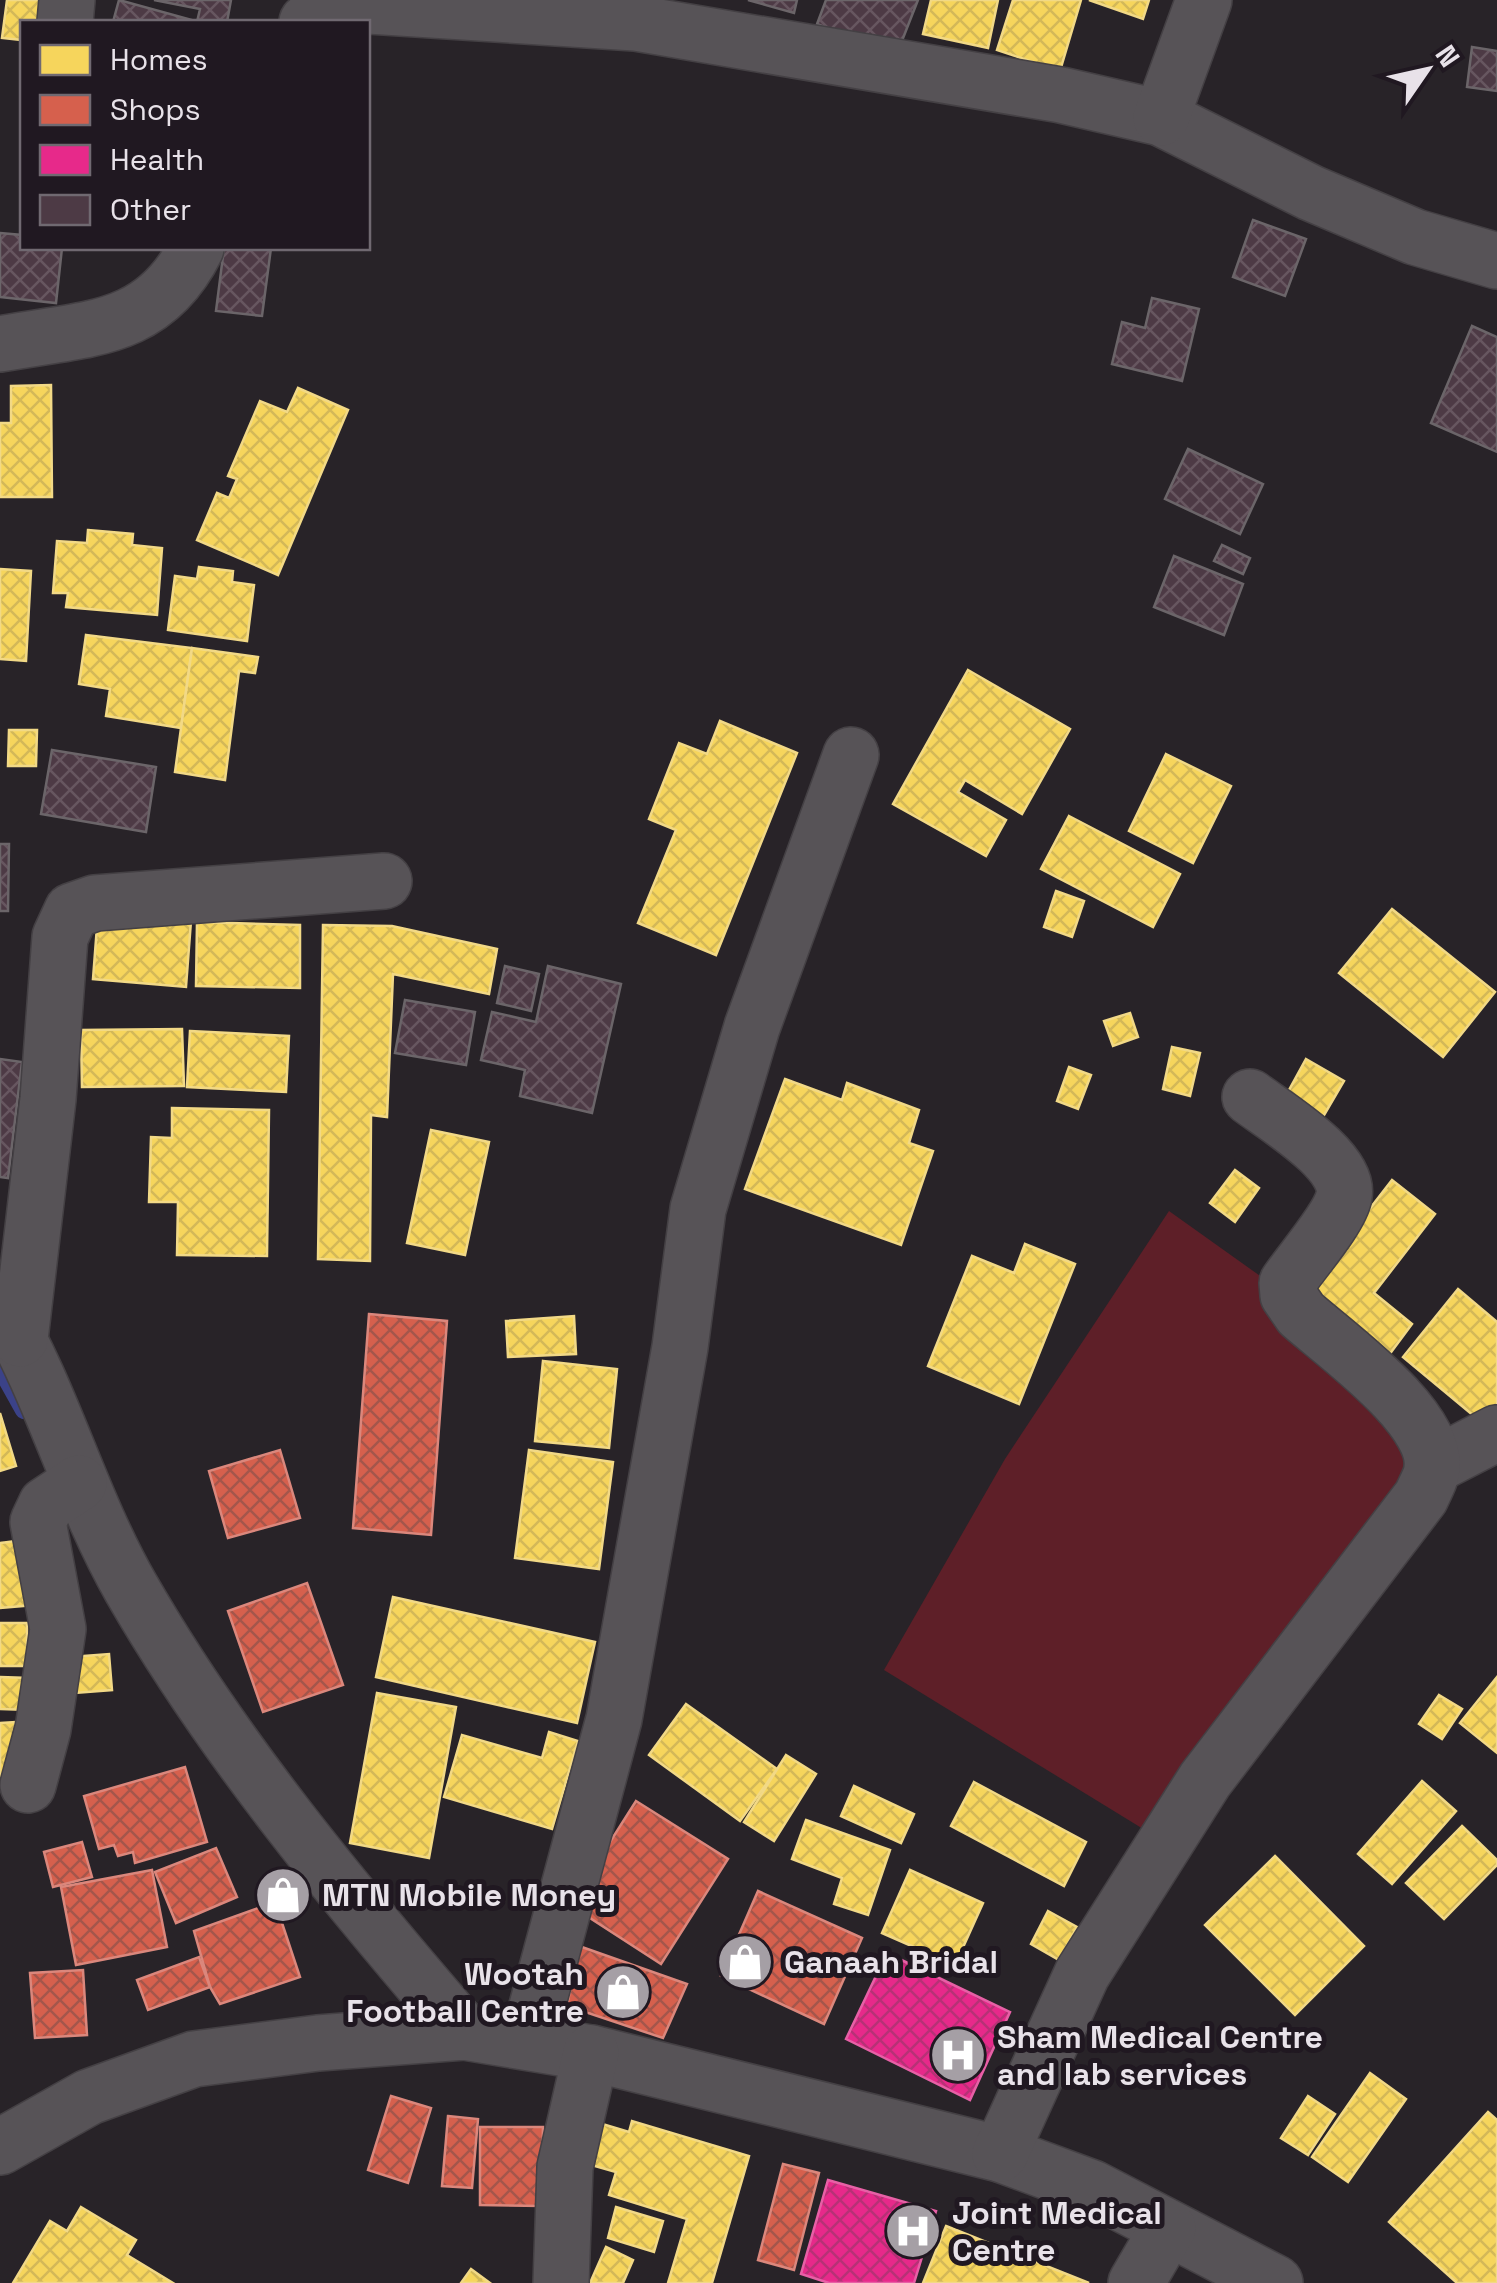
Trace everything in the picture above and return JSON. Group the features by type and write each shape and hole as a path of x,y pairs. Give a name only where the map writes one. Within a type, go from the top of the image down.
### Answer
{"street":[{"path":"1161,118 1204,0"},
{"path":"310,20 337,4 517,7 1061,95 1161,118 1346,208 1416,237 1497,261"},
{"path":"0,344 144,313 181,277 195,250"},
{"path":"528,2040 614,1719 680,1347 698,1209 752,1027 819,832 851,755"},
{"path":"384,881 95,903 72,912 60,938 48,1099 10,1322 79,1484 132,1588 173,1655 312,1851 464,2032"},
{"path":"1000,2154 1082,1974 1204,1780 1421,1497 1433,1466 1426,1438 1406,1409 1302,1314 1288,1296 1288,1283 1344,1198 1343,1177 1332,1161 1250,1097"},
{"path":"1433,1466 1497,1432"},
{"path":"28,1785 43,1729 58,1628 39,1546 38,1522 46,1505 79,1484"},
{"path":"0,2147 89,2097 194,2059 318,2042 464,2032 591,2053 1000,2154 1092,2188 1275,2283"},
{"path":"561,2283 565,2168 591,2053"},
{"path":"1136,2283 1168,2228"}],"shaded area":[{"path":"1169,1211 1270,1283 1413,1452 1408,1490 1153,1835 884,1670 1005,1459"}],"building: Homes":[{"path":"7,0 46,0 43,20 20,20 20,40 2,38"},
{"path":"931,0 998,0 988,48 923,34"},
{"path":"1013,0 1081,0 1060,71 997,50"},
{"path":"1089,0 1149,0 1143,19"},
{"path":"51,385 52,497 0,497 0,423 11,423 11,386"},
{"path":"298,388 348,410 278,575 197,540 217,493 229,498 237,479 228,476 260,401 287,412"},
{"path":"88,530 133,534 132,545 162,548 157,615 66,607 68,593 53,593 57,541 87,543"},
{"path":"199,567 233,571 232,582 254,585 247,641 168,630 175,576 197,579"},
{"path":"0,569 31,571 26,661 0,659"},
{"path":"86,635 192,648 181,728 106,716 110,689 79,684"},
{"path":"192,648 258,657 255,673 239,671 225,780 175,772"},
{"path":"968,670 1070,729 1022,814 965,780 958,792 1006,820 986,856 893,804"},
{"path":"720,721 797,753 716,955 638,923 676,830 649,819 679,743 707,754"},
{"path":"9,730 37,730 36,766 8,766"},
{"path":"1166,754 1231,786 1193,863 1129,831"},
{"path":"1069,816 1180,874 1153,927 1041,869"},
{"path":"1056,891 1084,901 1072,937 1044,927"},
{"path":"1392,909 1495,992 1443,1057 1339,973"},
{"path":"98,913 191,921 186,987 93,979"},
{"path":"197,922 300,925 300,988 196,986"},
{"path":"323,925 392,926 497,949 489,994 393,974 387,1117 371,1115 370,1261 318,1259"},
{"path":"1130,1013 1138,1037 1113,1046 1104,1021"},
{"path":"182,1029 184,1086 82,1087 81,1030"},
{"path":"190,1031 289,1036 286,1092 187,1087"},
{"path":"1172,1047 1200,1053 1190,1096 1163,1089"},
{"path":"1306,1059 1344,1081 1320,1122 1283,1101"},
{"path":"1069,1067 1091,1075 1078,1109 1057,1101"},
{"path":"785,1079 842,1100 847,1083 919,1110 909,1143 933,1151 901,1245 745,1189"},
{"path":"172,1108 269,1110 267,1256 177,1255 178,1202 149,1202 151,1137 172,1138"},
{"path":"431,1130 489,1142 465,1255 407,1243"},
{"path":"1235,1170 1259,1188 1235,1222 1210,1203"},
{"path":"1392,1180 1435,1214 1374,1293 1412,1324 1389,1355 1306,1291"},
{"path":"1025,1244 1075,1264 1019,1404 928,1366 972,1256 1014,1273"},
{"path":"1458,1289 1497,1322 1497,1414 1486,1426 1403,1357"},
{"path":"574,1316 576,1354 508,1357 506,1321"},
{"path":"543,1361 617,1369 609,1448 535,1441"},
{"path":"0,1413 16,1466 0,1471"},
{"path":"529,1450 613,1462 599,1569 515,1558"},
{"path":"25,1540 34,1605 0,1608 0,1543"},
{"path":"393,1597 595,1642 577,1723 376,1677"},
{"path":"0,1623 27,1623 27,1666 0,1666"},
{"path":"109,1654 112,1690 62,1694 58,1658"},
{"path":"0,1677 29,1678 28,1710 0,1709"},
{"path":"1497,1677 1497,1753 1460,1723"},
{"path":"377,1693 456,1707 429,1858 350,1843"},
{"path":"1439,1695 1462,1709 1442,1739 1419,1724"},
{"path":"686,1704 777,1769 740,1821 649,1755"},
{"path":"15,1722 16,1786 0,1786 0,1723"},
{"path":"549,1732 578,1741 552,1829 444,1797 462,1735 542,1758"},
{"path":"786,1755 816,1774 774,1841 744,1822"},
{"path":"1422,1781 1456,1811 1392,1884 1358,1854"},
{"path":"974,1782 1086,1842 1064,1886 951,1826"},
{"path":"854,1786 914,1814 901,1843 841,1816"},
{"path":"806,1820 890,1850 868,1915 834,1904 842,1878 792,1859"},
{"path":"1462,1826 1497,1860 1497,1865 1444,1919 1406,1883"},
{"path":"1275,1856 1364,1946 1295,2015 1205,1925"},
{"path":"910,1870 983,1903 955,1965 882,1933"},
{"path":"1048,1911 1077,1927 1059,1960 1031,1944"},
{"path":"1370,2073 1406,2099 1348,2182 1312,2157"},
{"path":"1308,2096 1335,2114 1308,2155 1281,2138"},
{"path":"1488,2112 1497,2120 1497,2283 1457,2283 1389,2222"},
{"path":"589,2120 629,2132 632,2121 749,2156 712,2283 668,2283 687,2219 609,2195 616,2172 577,2161"},
{"path":"81,2207 136,2240 127,2255 173,2283 13,2283 50,2221 67,2231"},
{"path":"616,2207 663,2221 654,2252 608,2238"},
{"path":"946,2226 1089,2283 923,2283"},
{"path":"606,2247 633,2260 623,2283 590,2283"},
{"path":"471,2269 490,2283 461,2283"}],"building: Shops":[{"path":"369,1314 447,1321 431,1535 353,1528"},
{"path":"280,1450 300,1518 228,1538 209,1471"},
{"path":"307,1583 343,1685 263,1712 228,1611"},
{"path":"185,1767 207,1842 135,1863 133,1852 118,1856 114,1845 99,1849 84,1796"},
{"path":"636,1801 728,1859 661,1964 570,1905"},
{"path":"82,1842 92,1877 53,1887 44,1852"},
{"path":"216,1848 237,1897 176,1923 155,1872"},
{"path":"152,1870 167,1947 76,1965 61,1887"},
{"path":"758,1891 862,1938 824,2024 721,1976"},
{"path":"275,1902 300,1977 220,2004 210,1987 194,1931"},
{"path":"579,1946 687,1984 663,2038 567,2006"},
{"path":"199,1957 210,1987 148,2010 137,1980"},
{"path":"83,1970 87,2035 35,2038 30,1973"},
{"path":"391,2096 431,2108 408,2183 368,2170"},
{"path":"448,2116 478,2119 472,2188 442,2186"},
{"path":"480,2127 543,2127 541,2206 480,2205"},
{"path":"783,2164 819,2173 794,2270 758,2260"}],"building: Health":[{"path":"887,1953 1010,2012 970,2100 846,2039"},
{"path":"828,2180 936,2211 914,2283 829,2283 801,2274"}],"building: Other":[{"path":"119,0 192,20 114,20"},
{"path":"154,0 231,0 227,20 197,20 200,9"},
{"path":"748,0 797,0 794,13"},
{"path":"826,0 918,0 896,56 817,24"},
{"path":"1472,47 1497,51 1497,91 1467,87"},
{"path":"1253,220 1306,239 1285,296 1233,277"},
{"path":"0,233 20,235 20,250 62,250 56,303 0,297"},
{"path":"224,250 271,250 262,316 216,311"},
{"path":"1152,298 1199,309 1182,381 1112,364 1122,322 1145,328"},
{"path":"1472,326 1497,337 1497,452 1431,423"},
{"path":"1188,449 1263,484 1240,534 1165,499"},
{"path":"1222,545 1250,558 1243,574 1214,561"},
{"path":"1174,556 1243,584 1224,635 1154,607"},
{"path":"52,750 156,767 146,832 41,814"},
{"path":"0,844 9,844 8,911 0,911"},
{"path":"505,966 539,974 531,1011 497,1003"},
{"path":"548,966 621,984 592,1113 520,1096 525,1070 481,1060 492,1012 536,1022"},
{"path":"405,1000 475,1012 466,1065 395,1053"},
{"path":"0,1059 22,1062 8,1178 0,1177"}],"waterway":[{"path":"0,1367 24,1410"}],"place":[{"name":"MTN Mobile Money","path":"283,1895"},
{"name":"Ganaah Bridal","path":"745,1962"},
{"name":"Wootah Football Centre","path":"623,1992"},
{"name":"Sham Medical Centre and lab services","path":"958,2055"},
{"name":"Joint Medical Centre","path":"913,2231"}]}
